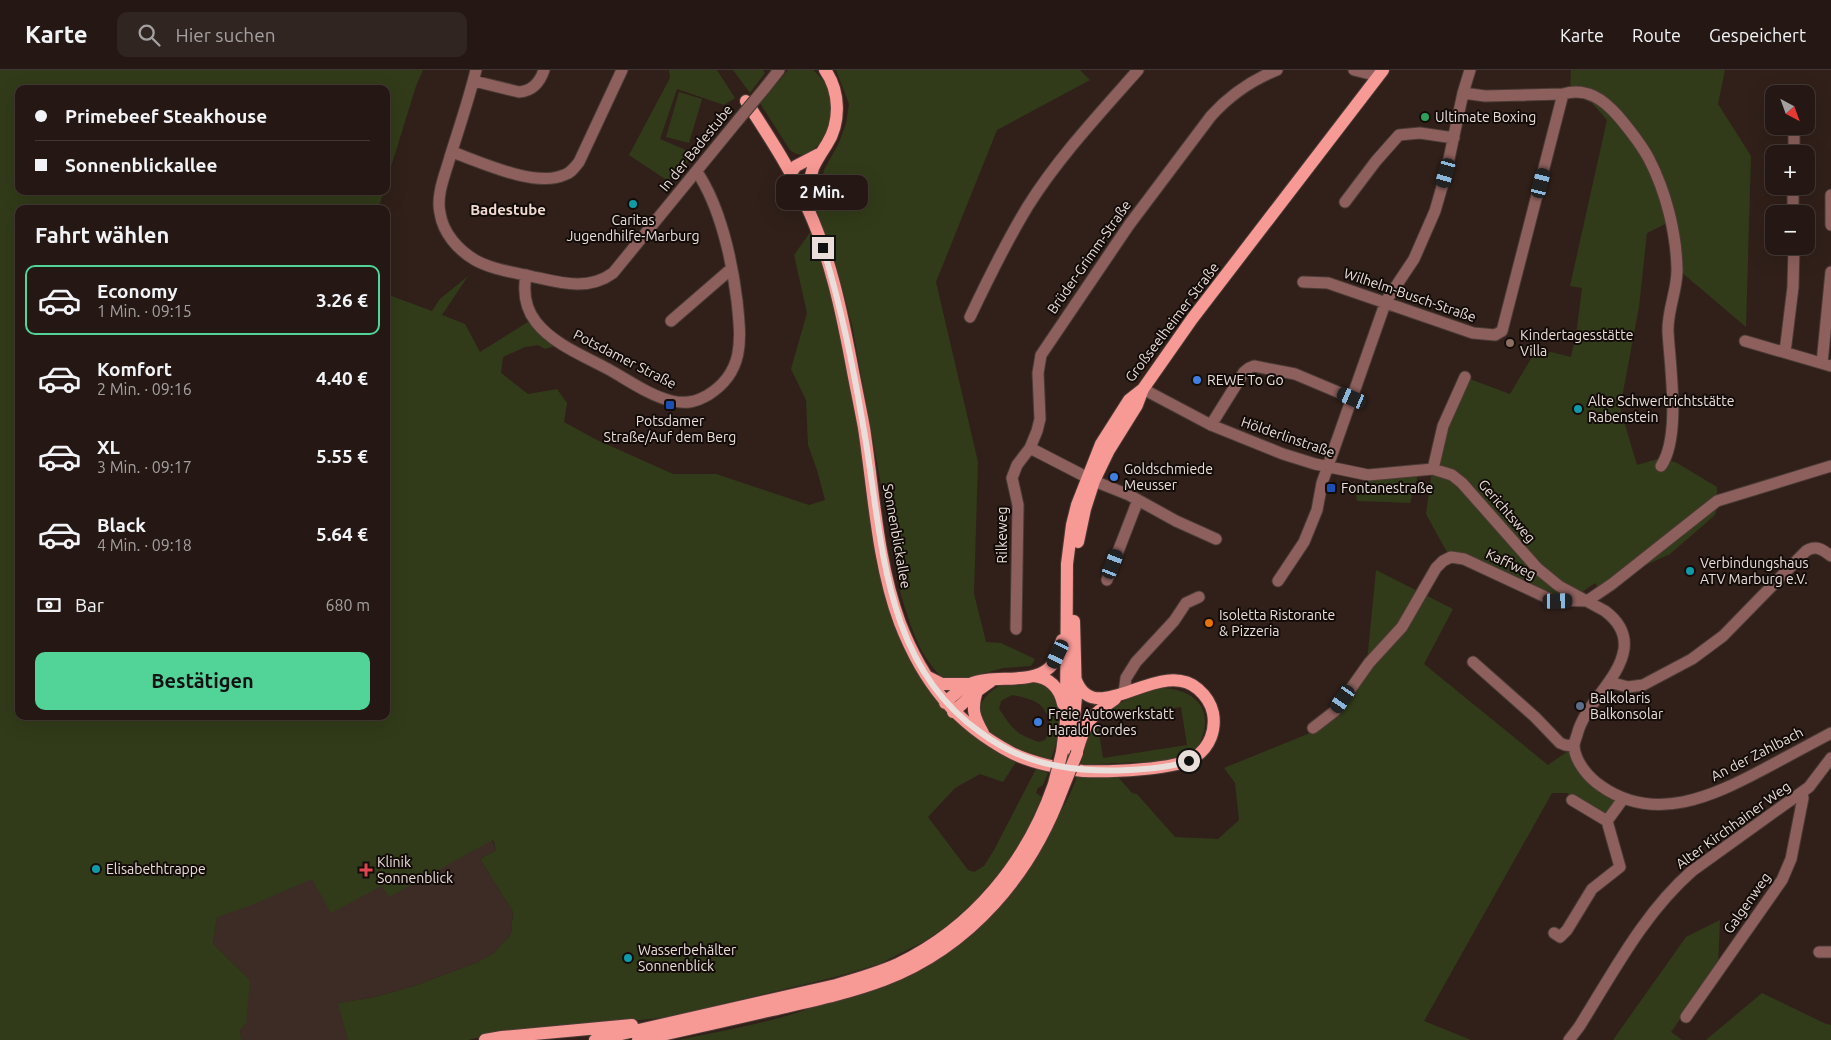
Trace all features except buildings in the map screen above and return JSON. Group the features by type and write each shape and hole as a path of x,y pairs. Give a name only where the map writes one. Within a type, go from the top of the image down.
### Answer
{"main road":[{"path":"808,206 809,185 813,168 819,154 827,144 837,121 836,97 833,84 825,70"},
{"name":"Großseelheimer Straße","path":"1066,625 1067,564 1071,532 1077,505 1090,479 1101,444 1129,400 1143,389 1192,319 1381,73"},
{"name":"Sonnenblickallee","path":"746,101 772,142 808,206 819,234 839,302 864,425 884,563 890,590 907,640 927,676 949,707 984,735 1021,757 1053,766 1084,771 1168,767 1189,761 1204,749 1213,730 1214,715 1212,707 1204,695 1194,686 1176,680 1164,680 1124,693"},
{"path":"790,174 796,166 819,154"},
{"path":"790,174 806,172 813,168"},
{"path":"638,1040 845,992 884,980 914,966 963,935 1012,884 1044,832 1070,752 1075,717 1076,680 1074,572 1080,528 1090,479"},
{"path":"1033,676 1043,672 1053,664 1058,654 1066,625"},
{"path":"1066,625 1066,721"},
{"path":"927,676 942,684 973,687"},
{"path":"949,707 979,681 1033,676 1045,678 1059,691 1062,698 1070,752"},
{"path":"1076,680 1084,694 1090,698 1102,699 1124,693"},
{"path":"973,687 976,722 984,735"},
{"path":"1070,752 1092,716 1124,693"},
{"path":"595,1040 836,985 883,970 919,953 944,937 984,902 1004,879 1032,837 1058,787"},
{"path":"485,1040 502,1036 662,1024"},
{"path":"664,1040 695,1028"}],"street":[{"path":"475,75 519,92 525,91 537,84 544,70"},
{"path":"452,152 527,176 545,179 564,176 572,171 579,162 622,70"},
{"name":"In der Badestube","path":"475,75 441,189 439,212 446,232 459,249 477,261 501,270 568,284 581,284 606,278 613,273 779,70"},
{"path":"970,317 998,259 1029,205 1071,148 1138,70"},
{"name":"Brüder-Grimm-Straße","path":"1030,448 1040,419 1038,367 1044,349 1129,225 1211,116 1223,103 1252,82 1277,70"},
{"path":"1354,70 1381,73"},
{"path":"1278,581 1304,542 1317,510 1322,483 1386,302 1414,258 1435,211 1470,70"},
{"path":"1463,93 1485,96 1585,92 1599,97 1613,110 1649,159 1670,215 1676,240 1678,271 1668,326 1672,390 1671,440 1665,461 1661,466"},
{"name":"Wilhelm-Busch-Straße","path":"1303,282 1328,283 1473,333 1495,335 1502,331 1563,94"},
{"path":"1345,202 1376,161 1399,135 1420,133 1454,138"},
{"name":"Potsdamer Straße","path":"526,275 525,297 530,312 535,321 551,337 662,398 685,403 702,399 728,378 737,359 740,327 721,224 707,187 697,172"},
{"path":"1831,195 1831,225"},
{"path":"1785,352 1793,287 1794,255"},
{"path":"671,321 731,270"},
{"path":"1744,341 1826,364 1831,272"},
{"path":"1211,425 1244,372 1254,366 1295,374 1352,398"},
{"path":"1433,469 1443,426 1465,377"},
{"name":"Hölderlinstraße","path":"1143,389 1211,425 1283,454 1328,467 1354,473 1375,475 1433,469"},
{"path":"1030,448 1216,539"},
{"name":"Rilkeweg","path":"1016,628 1018,505 1012,478 1017,465 1030,448"},
{"path":"1473,662 1535,717 1560,743 1574,746 1587,710 1608,682 1623,656 1623,633 1611,616 1587,601 1717,501 1831,466"},
{"name":"Gerichtsweg","path":"1433,469 1452,476 1462,483 1537,568 1559,586 1587,601"},
{"path":"1107,580 1138,500"},
{"path":"1608,682 1628,687 1643,685 1692,659 1723,636 1806,551 1819,548 1831,556"},
{"name":"Kaffweg","path":"1313,728 1335,711 1369,663 1402,627 1436,568 1447,558 1464,559 1552,600 1587,601"},
{"path":"1124,693 1126,678 1136,662 1174,621 1186,604 1198,597"},
{"name":"An der Zahlbach","path":"1574,746 1581,764 1592,779 1623,799 1638,803 1660,805 1705,797 1732,786 1831,733"},
{"name":"Alter Kirchhainer Weg","path":"1569,1040 1645,922 1680,881 1802,793 1816,780 1831,758"},
{"name":"Galgenweg","path":"1686,1016 1782,880 1791,859 1803,798 1802,793"},
{"path":"1607,821 1623,799"},
{"path":"1554,933 1560,937 1571,924 1592,889 1620,866 1607,821 1572,800"},
{"path":"1819,952 1831,952"}],"shaded area":[{"name":"Klinik Sonnenblick","path":"486,825 496,850 480,859 513,912 511,934 494,953 476,963 414,986 371,998 339,1003 348,1040 241,1040 240,1030 250,980 213,944 217,917 241,881"}],"green space":[{"path":"0,70 423,70 416,86 390,170 390,85 15,85 15,195 383,195 379,205 15,205 15,720 390,720 390,295 432,311 440,299 468,276 442,315 465,324 480,352 531,320 558,345 545,349 538,345 525,347 503,357 501,373 528,394 557,389 567,403 564,422 597,440 673,474 716,474 809,505 825,500 808,445 806,400 791,369 807,313 794,255 812,230 842,334 894,622 970,732 1016,762 1003,782 980,774 955,788 928,817 968,870 974,872 984,866 994,850 1036,769 1048,773 1043,785 1038,788 1036,793 1042,797 1019,848 987,890 946,927 923,942 879,964 839,976 669,1017 485,1036 468,1040 348,1040 338,1003 371,998 414,986 476,963 494,953 511,934 513,912 480,859 496,850 493,840 389,897 382,886 331,913 312,879 252,905 217,917 213,944 250,980 246,1023 240,1030 241,1040 0,1040"},
{"path":"669,70 717,70 735,98 724,105 677,89 660,139 695,154 668,181 629,155 670,78"},
{"path":"733,70 763,70 765,73 750,93"},
{"path":"788,70 813,70 826,85 833,104 832,119 826,134 817,146 803,154 790,150 760,103"},
{"path":"836,70 1080,70 1090,80 997,130 936,282 978,462 974,594 986,642 1001,643 1035,659 1031,666 1003,668 967,678 946,680 929,663 917,641 908,618 901,595 852,325 838,272 816,208 824,170 839,143 846,123 849,104"},
{"path":"1571,70 1725,70 1718,104 1751,156 1746,327 1680,271 1669,222 1647,233 1639,307 1620,408 1637,465 1665,457 1665,459 1677,463 1717,487 1717,494 1720,499 1715,515 1670,554 1598,587 1595,583 1572,599 1541,594 1448,554 1426,514 1432,470 1438,448 1467,378 1510,394 1532,357 1551,352 1571,357 1582,288 1570,286 1607,120 1592,103 1571,93 1614,109 1570,90"},
{"path":"679,92 702,99 689,143 666,137"},
{"path":"1418,475 1410,503 1357,501 1356,493 1365,480"},
{"path":"1376,570 1453,609 1424,664 1548,765 1571,749 1618,801 1605,816 1567,793 1552,793 1424,1021 1471,1040 678,1040 765,1022 884,987 937,961 961,944 982,925 1021,881 1062,810 1077,776 1117,776 1132,793 1137,794 1175,837 1218,839 1239,820 1235,783 1224,768 1315,731 1367,662"},
{"path":"1011,681 1037,682 1045,685 1052,691 1059,710 1059,721 1056,743 1050,761 1029,754 1004,742 985,727 980,717 980,707 985,697 992,690","holes":["1012,695 1034,701 1043,708 1051,729 1045,740 1039,742 1019,733 999,709 1001,701"]},
{"path":"1164,688 1174,689 1191,696 1197,701 1202,707 1205,724 1199,746 1186,755 1168,760 1081,764 1088,729 1097,720 1110,707 1147,691","holes":["1181,707 1187,745 1103,758 1097,720"]},
{"path":"1720,920 1718,965 1671,1032 1682,1040 1613,1040 1686,937"},
{"path":"1762,993 1831,1025 1831,1040 1706,1040"}],"place":[{"name":"Ultimate Boxing","path":"1425,117"},
{"name":"Caritas Jugendhilfe-Marburg","path":"633,204"},
{"name":"Kindertagesstätte Villa","path":"1510,343"},
{"name":"REWE To Go","path":"1197,380"},
{"name":"Potsdamer Straße/Auf dem Berg","path":"670,405"},
{"name":"Alte Schwertrichtstätte Rabenstein","path":"1578,409"},
{"name":"Goldschmiede Meusser","path":"1114,477"},
{"name":"Fontanestraße","path":"1331,488"},
{"name":"Verbindungshaus ATV Marburg e.V.","path":"1690,571"},
{"name":"Isoletta Ristorante & Pizzeria","path":"1209,623"},
{"name":"Balkolaris Balkonsolar","path":"1580,706"},
{"name":"Freie Autowerkstatt Harald Cordes","path":"1038,722"},
{"name":"Elisabethtrappe","path":"96,869"},
{"name":"Klinik Sonnenblick","path":"366,870"},
{"name":"Wasserbehälter Sonnenblick","path":"628,958"}],"district":[{"name":"Badestube","path":"508,209"}],"route":[{"path":"823,248 839,302 864,425 884,563 890,590 907,640 923,670 945,703 963,720 1011,752 1021,757 1053,766 1092,771 1168,767 1189,761"}]}
